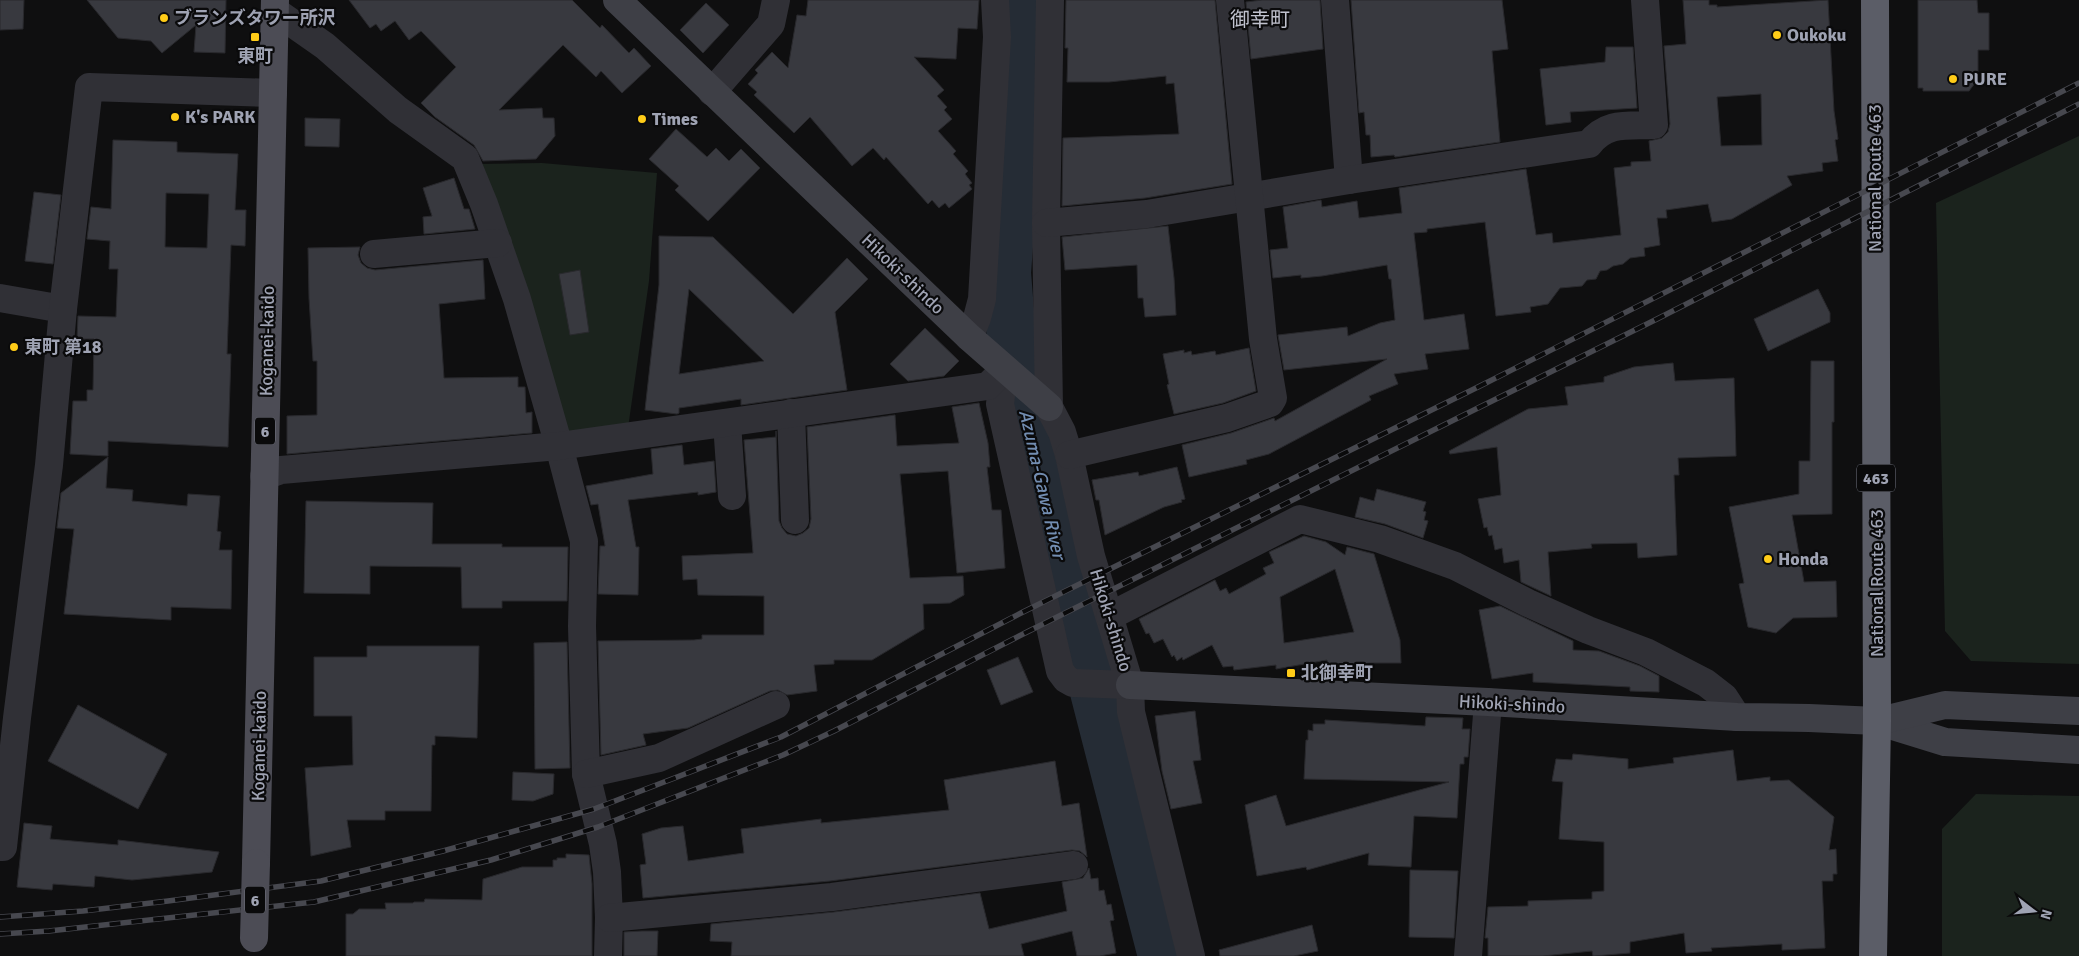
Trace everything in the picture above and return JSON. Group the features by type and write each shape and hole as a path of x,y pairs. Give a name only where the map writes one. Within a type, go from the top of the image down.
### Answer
{"highway":[{"name":"National Route 463","path":"1873,956 1877,721 1875,0"}],"main road":[{"name":"Koganei-kaido","path":"254,947 275,5"}],"street":[{"name":"Hikoki-shindo","path":"617,0 968,337 1046,405 1062,432 1069,455 1091,556 1110,616 1124,685 1488,702 1736,717 1877,721"},
{"path":"712,92 771,24 776,0"},
{"path":"968,337 977,318 982,299 997,37 995,0"},
{"path":"1046,405 1046,223 1050,0"},
{"path":"1069,455 1227,418 1270,403 1273,398 1264,339 1230,0"},
{"path":"1335,0 1349,180"},
{"path":"1046,223 1147,214 1349,180 1589,144 1597,133 1608,127 1654,125 1645,0"},
{"path":"275,5 398,110 465,158 498,244 517,299 584,541 582,626 586,774 603,844 607,872 608,956"},
{"path":"0,847 4,847 8,717 49,465 63,309 89,88 272,93"},
{"path":"374,254 408,252 416,249 498,244"},
{"path":"0,298 63,309"},
{"path":"264,476 281,470 559,446 727,423 988,386 1006,372"},
{"path":"1006,372 1000,404 1060,671 1066,679 1078,683 1124,685 1191,956"},
{"path":"791,413 795,520"},
{"path":"727,423 732,496"},
{"path":"1110,616 1300,519 1380,539 1455,566 1554,614 1646,652 1706,683 1724,697 1736,717"},
{"path":"1468,956 1488,702"},
{"path":"586,774 659,758 776,705"},
{"path":"1877,721 1945,705 2079,711"},
{"path":"1877,721 1945,742 2079,750"},
{"path":"609,918 832,897 1074,865"}],"shaded area":[{"path":"2079,136 2079,664 1971,661 1945,631 1936,203"},
{"path":"542,163 657,173 649,281 628,428 566,440 478,164"},
{"path":"1976,794 2079,796 2079,956 1942,956 1942,829"}],"building":[{"path":"0,0 24,0 23,29 0,30"},
{"name":"ブランズタワー所沢","path":"87,0 226,0 225,53 194,52 196,25 162,53 151,41 118,38"},
{"path":"349,0 572,0 600,28 602,25 629,53 634,48 651,66 622,93 601,71 596,77 563,45 499,110 542,108 543,118 554,118 555,136 536,159 483,161 474,145 435,117 421,103 456,67 421,31 409,40 395,21 381,31 376,24 370,28"},
{"path":"808,0 979,0 977,29 958,28 956,59 914,57 944,90 937,96 947,107 944,110 952,119 938,131 956,151 953,154 968,171 965,174 972,183 969,185 972,189 949,208 945,203 939,208 932,200 928,204 886,157 884,160 873,148 852,166 810,117 794,133 754,95 757,92 748,84 758,73 755,70 772,52 788,68 797,15 806,16"},
{"path":"1066,0 1215,0 1232,184 1145,198 1062,206 1063,138 1179,134 1174,83 1166,84 1166,76 1109,82 1067,82 1068,48 1065,48"},
{"path":"1262,0 1320,0 1323,49 1251,59 1246,2"},
{"path":"1351,0 1502,0 1508,49 1492,51 1500,142 1395,157 1394,155 1371,157 1370,135 1366,135 1364,112 1359,113"},
{"path":"1683,0 1709,0 1709,5 1717,5 1717,7 1828,0 1834,111 1838,139 1835,140 1838,161 1822,163 1823,171 1787,176 1792,185 1732,219 1712,222 1708,204 1666,210 1667,218 1657,218 1660,245 1644,248 1645,256 1630,258 1623,264 1600,271 1596,279 1587,280 1582,286 1560,288 1548,304 1530,307 1531,312 1496,316 1485,222 1427,229 1427,232 1414,233 1424,320 1464,314 1469,349 1425,354 1428,369 1394,374 1398,384 1369,396 1371,400 1269,454 1246,460 1247,464 1189,477 1182,445 1231,433 1274,418 1275,421 1387,359 1284,370 1278,335 1347,327 1348,336 1380,323 1395,320 1391,279 1389,279 1387,265 1322,276 1301,278 1301,275 1273,278 1270,250 1288,248 1283,207 1321,200 1322,207 1357,201 1359,218 1402,213 1399,188 1526,169 1536,235 1552,233 1553,243 1621,235 1614,168 1631,166 1631,162 1651,161 1649,141 1662,138 1668,132 1670,124 1664,46 1686,44","holes":["1761,94 1762,145 1721,146 1717,97"]},
{"path":"1918,0 1977,0 1978,13 1989,13 1989,50 1978,50 1978,79 1969,91 1923,91 1923,88 1918,88"},
{"path":"706,3 729,25 703,53 680,30"},
{"path":"1606,47 1633,47 1637,108 1570,112 1571,122 1546,125 1540,69 1605,62"},
{"path":"305,118 340,119 339,147 305,146"},
{"path":"676,129 707,157 716,148 729,161 741,149 760,168 708,221 675,190 679,186 649,159"},
{"path":"113,140 177,142 177,152 238,154 235,210 246,210 245,246 231,245 227,354 231,354 228,447 108,441 108,456 70,454 73,401 87,401 87,390 93,390 94,339 77,339 78,316 116,317 118,269 109,269 110,241 87,239 91,207 111,209","holes":["166,193 209,194 207,248 165,247"]},
{"path":"454,178 464,209 469,209 475,229 424,234 423,217 432,216 423,188"},
{"path":"34,192 61,195 53,264 25,261"},
{"path":"1168,226 1176,315 1145,317 1143,298 1138,298 1137,265 1065,270 1062,237"},
{"path":"659,236 713,237 793,314 847,258 868,279 835,312 847,390 741,405 741,399 679,408 679,413 677,414 645,410 659,285","holes":["689,289 764,361 679,374"]},
{"path":"360,247 358,255 361,263 367,268 375,270 483,260 485,299 439,304 444,378 518,377 518,387 525,387 526,413 532,412 532,433 287,454 287,416 317,415 317,361 313,361 308,248"},
{"path":"580,270 589,332 570,335 559,274"},
{"path":"1818,289 1830,313 1830,322 1768,351 1754,319"},
{"path":"925,328 959,361 944,376 908,381 890,364"},
{"path":"1249,348 1256,391 1223,403 1174,414 1167,385 1169,384 1163,354 1184,350 1184,353 1191,351 1192,355 1215,351 1216,355"},
{"path":"1811,361 1834,361 1832,514 1792,515 1804,582 1836,581 1837,617 1793,618 1776,633 1748,627 1739,584 1744,583 1729,507 1799,494 1799,461 1810,461"},
{"path":"1673,363 1675,381 1734,378 1736,456 1678,458 1679,475 1674,475 1677,555 1638,558 1637,543 1591,544 1592,548 1548,552 1551,596 1521,582 1519,560 1504,563 1502,548 1495,550 1492,535 1489,536 1487,527 1484,528 1478,499 1501,495 1497,447 1450,454 1449,451 1528,409 1568,405 1565,387 1604,382 1604,377 1634,367"},
{"path":"979,403 988,443 990,467 987,467 992,510 1001,510 1005,568 957,573 948,471 900,474 910,578 963,576 964,595 950,603 923,604 924,629 872,660 834,660 834,664 814,665 817,691 787,695 778,690 770,691 688,728 643,734 646,745 601,755 598,641 694,640 702,639 702,635 764,635 764,596 698,595 697,579 683,580 682,556 753,553 744,440 776,437 776,431 779,521 787,534 796,536 809,528 811,519 807,427 895,415 897,446 959,443 952,407"},
{"path":"682,445 684,465 714,461 716,492 698,495 698,492 628,500 636,547 639,547 638,595 598,594 600,546 605,546 598,504 591,505 586,486 653,474 651,449"},
{"path":"108,457 106,488 133,490 132,501 187,506 188,494 220,496 217,531 221,532 219,550 232,550 231,609 171,607 171,620 64,614 74,529 57,528 61,493"},
{"path":"1177,467 1185,499 1181,500 1182,502 1164,507 1105,535 1099,500 1096,500 1092,480 1138,472 1139,476"},
{"path":"1377,489 1426,502 1423,511 1426,512 1424,520 1428,521 1423,538 1385,524 1355,517 1360,497 1374,501"},
{"path":"306,501 433,503 432,544 502,544 502,547 568,547 567,601 502,601 502,608 462,608 461,567 370,566 370,594 304,593"},
{"path":"1304,536 1326,542 1345,555 1347,547 1374,554 1400,640 1401,663 1369,663 1328,669 1327,660 1276,669 1276,665 1234,670 1233,666 1223,667 1212,645 1183,660 1182,657 1177,661 1174,655 1172,657 1163,639 1154,643 1149,633 1146,634 1139,619 1215,580 1220,591 1226,588 1229,594 1266,574 1263,568 1274,563 1269,552","holes":["1335,569 1354,632 1284,643 1280,597"]},
{"path":"1500,606 1573,641 1573,650 1599,651 1640,666 1659,676 1659,692 1630,691 1630,687 1533,682 1533,673 1492,679 1479,610"},
{"path":"567,642 570,768 535,769 534,643"},
{"path":"367,646 479,646 477,738 435,736 435,745 432,745 431,811 385,811 385,820 347,820 351,847 311,856 305,768 353,765 352,716 314,716 314,657 367,657"},
{"path":"1018,657 1033,692 1001,705 987,670"},
{"path":"78,705 167,754 138,809 48,761"},
{"path":"1195,711 1201,760 1193,761 1202,803 1171,809 1162,771 1155,716"},
{"path":"1426,717 1463,718 1462,729 1470,729 1468,757 1464,757 1464,764 1460,764 1457,818 1414,816 1411,867 1368,865 1369,853 1307,870 1306,867 1257,876 1245,805 1276,795 1286,826 1449,782 1304,779 1306,740 1308,740 1308,730 1313,731 1313,724 1325,724 1325,720 1425,726"},
{"path":"1733,750 1737,781 1770,777 1770,781 1789,780 1834,817 1829,850 1836,849 1837,874 1833,874 1833,881 1822,881 1825,948 1782,950 1782,944 1711,948 1712,951 1686,953 1684,933 1630,942 1630,953 1593,956 1592,951 1543,956 1488,956 1488,938 1485,938 1488,907 1528,906 1528,901 1592,899 1592,892 1604,891 1604,842 1559,839 1563,782 1552,781 1556,759 1572,760 1573,754 1628,759 1628,769 1674,763 1673,758"},
{"path":"1055,761 1062,806 1079,803 1087,857 1080,851 1072,850 830,881 643,898 640,865 646,864 642,834 661,828 683,826 688,861 744,853 741,829 821,819 821,823 949,810 944,780"},
{"path":"513,772 554,774 553,794 533,801 512,800"},
{"path":"24,823 52,826 50,839 118,845 118,840 219,852 212,872 132,880 95,876 94,887 53,884 52,890 17,887"},
{"path":"566,854 589,855 592,884 592,956 346,956 346,914 353,914 359,909 386,909 385,903 424,902 425,899 482,900 483,879 522,867 553,867 553,860 566,858"},
{"path":"1089,868 1091,879 1098,878 1099,891 1104,890 1107,905 1111,904 1114,920 1110,921 1116,953 1100,956 1077,956 1072,931 1021,944 1024,956 731,956 732,942 710,941 711,924 834,912 980,893 989,929 1067,911 1062,882 1083,878"},
{"path":"1410,870 1458,871 1454,938 1409,937"},
{"path":"1312,925 1318,951 1294,956 1220,956 1219,950"},
{"path":"658,931 657,956 624,956 624,932"}],"waterway":[{"name":"Azuma-Gawa River","path":"1017,0 1017,123 1006,273 1010,323 1031,443 1163,956"}],"railway":[{"path":"0,917 83,911 321,881 443,851 594,809 781,737 1021,613 1478,387 2079,83"},
{"path":"0,934 49,931 314,902 491,860 598,827 783,755 1657,319 2079,104"}],"place":[{"name":"ブランズタワー所沢","path":"164,18"},
{"name":"Oukoku","path":"1777,35"},
{"name":"東町","path":"255,37"},
{"name":"PURE","path":"1953,79"},
{"name":"K's PARK","path":"175,117"},
{"name":"Times","path":"642,119"},
{"name":"東町 第18","path":"14,347"},
{"name":"Honda","path":"1768,559"},
{"name":"北御幸町","path":"1291,673"}],"district":[{"name":"御幸町","path":"1260,19"}]}
